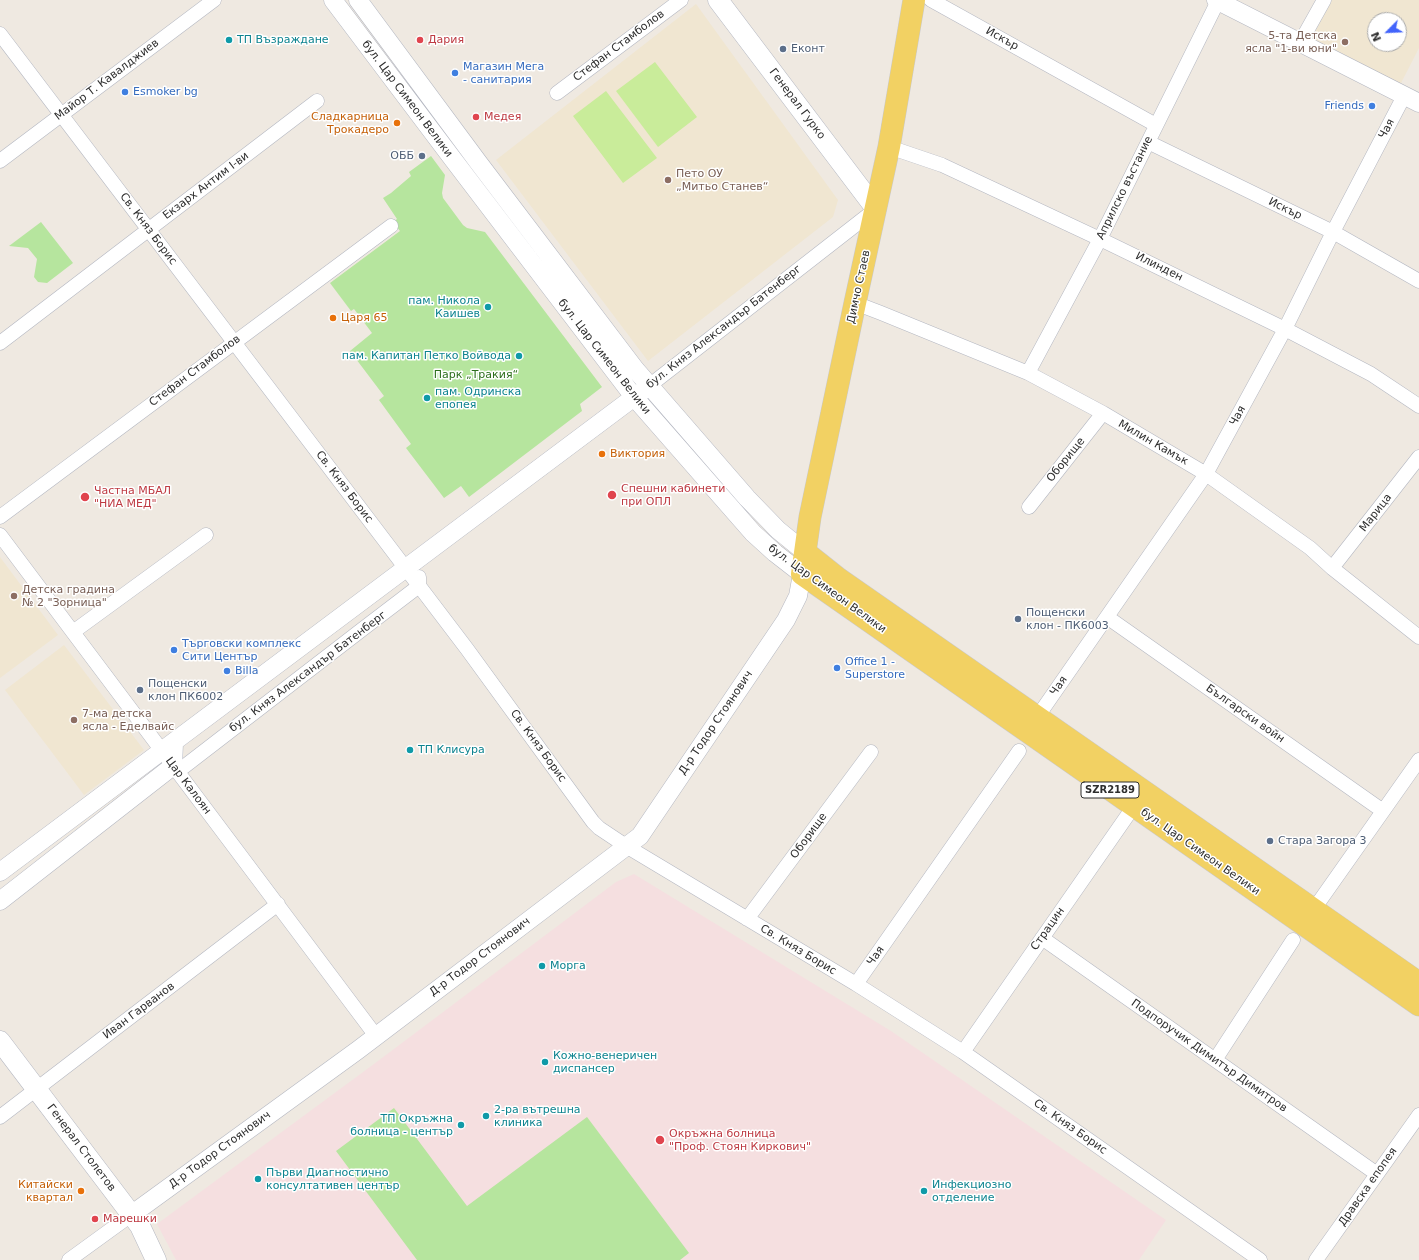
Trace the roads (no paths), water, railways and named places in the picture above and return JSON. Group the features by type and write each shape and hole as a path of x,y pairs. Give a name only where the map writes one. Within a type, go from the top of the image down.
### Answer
{"main road":[{"name":"Генерал Гурко","path":"718,0 876,209"},
{"name":"Димчо Стаев","path":"802,574 810,517 889,147 914,0"},
{"name":"бул. Цар Симеон Велики","path":"805,552 839,579 1038,716 1419,983"},
{"name":"бул. Цар Симеон Велики","path":"802,574 1419,1005"},
{"name":"Генерал Столетов","path":"0,1041 131,1215 143,1232 156,1260"}],"street":[{"name":"Майор Т. Кавалджиев","path":"0,161 214,0"},
{"name":"бул. Цар Симеон Велики","path":"333,0 634,397 753,532 775,553 802,574"},
{"name":"бул. Цар Симеон Велики","path":"358,0 478,162 649,386 747,498 778,530 805,552"},
{"name":"Стефан Стамболов","path":"557,93 681,0"},
{"name":"Искър","path":"931,0 1156,125"},
{"path":"1300,43 1324,0"},
{"name":"Априлско въстание","path":"1028,374 1100,239 1217,1"},
{"path":"1217,1 1412,99"},
{"name":"Св. Княз Борис","path":"0,34 234,343 411,563"},
{"name":"Чая","path":"1038,716 1206,474 1285,329 1333,232 1412,99"},
{"name":"Екзарх Антим I-ви","path":"0,343 317,101"},
{"name":"Искър","path":"1148,142 1333,232 1419,281"},
{"name":"Илинден","path":"889,147 942,165 1100,239 1285,329 1371,374 1419,406"},
{"name":"бул. Княз Александър Батенберг","path":"0,872 649,386 876,209"},
{"name":"Стефан Стамболов","path":"0,517 391,226"},
{"name":"Милин Камък","path":"855,303 1028,374 1103,413 1206,474 1310,548 1332,568 1419,637"},
{"name":"Оборище","path":"1029,507 1103,413"},
{"name":"Марица","path":"1332,568 1419,457"},
{"name":"Цар Калоян","path":"0,535 73,632 168,747"},
{"path":"73,632 206,535"},
{"path":"411,563 419,586"},
{"name":"Д-р Тодор Стоянович","path":"69,1260 376,1036 640,836 786,620 798,596 802,574"},
{"name":"Св. Княз Борис","path":"419,586 467,649 593,822 604,833 856,984 963,1052 1260,1260"},
{"name":"бул. Княз Александър Батенберг","path":"0,901 173,766 181,769 419,586"},
{"name":"Български войн","path":"1107,617 1383,811"},
{"path":"168,747 173,766"},
{"name":"Чая","path":"856,984 1019,751"},
{"name":"Оборище","path":"747,919 870,752"},
{"path":"1314,909 1419,760"},
{"name":"Цар Калоян","path":"173,766 376,1036"},
{"name":"Страцин","path":"963,1052 1134,806"},
{"name":"Иван Гарванов","path":"0,1117 278,904"},
{"name":"Подпоручик Димитър Димитров","path":"1042,938 1377,1174"},
{"path":"1214,1060 1293,940"},
{"name":"Дравска епопея","path":"1316,1260 1419,1115"}],"place":[{"name":"ТП Възраждане","path":"229,40"},
{"name":"Дария","path":"420,40"},
{"name":"5-та Детска ясла \"1-ви юни\"","path":"1345,42"},
{"name":"Еконт","path":"783,49"},
{"name":"Магазин Мега - санитария","path":"455,73"},
{"name":"Esmoker bg","path":"125,92"},
{"name":"Friends","path":"1372,106"},
{"name":"Медея","path":"476,117"},
{"name":"Сладкарница Трокадеро","path":"397,123"},
{"name":"ОББ","path":"422,156"},
{"name":"Пето ОУ „Митьо Станев“","path":"668,180"},
{"name":"пам. Никола Каишев","path":"488,307"},
{"name":"Царя 65","path":"333,318"},
{"name":"пам. Капитан Петко Войвода","path":"519,356"},
{"name":"пам. Одринска епопея","path":"427,398"},
{"name":"Виктория","path":"602,454"},
{"name":"Спешни кабинети при ОПЛ","path":"612,495"},
{"name":"Частна МБАЛ \"НИА МЕД\"","path":"85,497"},
{"name":"Детска градина № 2 \"Зорница\"","path":"14,596"},
{"name":"Пощенски клон - ПК6003","path":"1018,619"},
{"name":"Търговски комплекс Сити Център","path":"174,650"},
{"name":"Office 1 - Superstore","path":"837,668"},
{"name":"Billa","path":"227,671"},
{"name":"Пощенски клон ПК6002","path":"140,690"},
{"name":"7-ма детска ясла - Еделвайс","path":"74,720"},
{"name":"ТП Клисура","path":"410,750"},
{"name":"Стара Загора 3","path":"1270,841"},
{"name":"Морга","path":"542,966"},
{"name":"Кожно-венеричен диспансер","path":"545,1062"},
{"name":"2-ра вътрешна клиника","path":"486,1116"},
{"name":"ТП Окръжна болница - център","path":"461,1125"},
{"name":"Окръжна болница \"Проф. Стоян Киркович\"","path":"660,1140"},
{"name":"Първи Диагностично консултативен център","path":"258,1179"},
{"name":"Китайски квартал","path":"81,1191"},
{"name":"Инфекциозно отделение","path":"924,1191"},
{"name":"Марешки","path":"95,1219"}],"park label":[{"name":"Парк „Тракия“","path":"476,375"}]}
